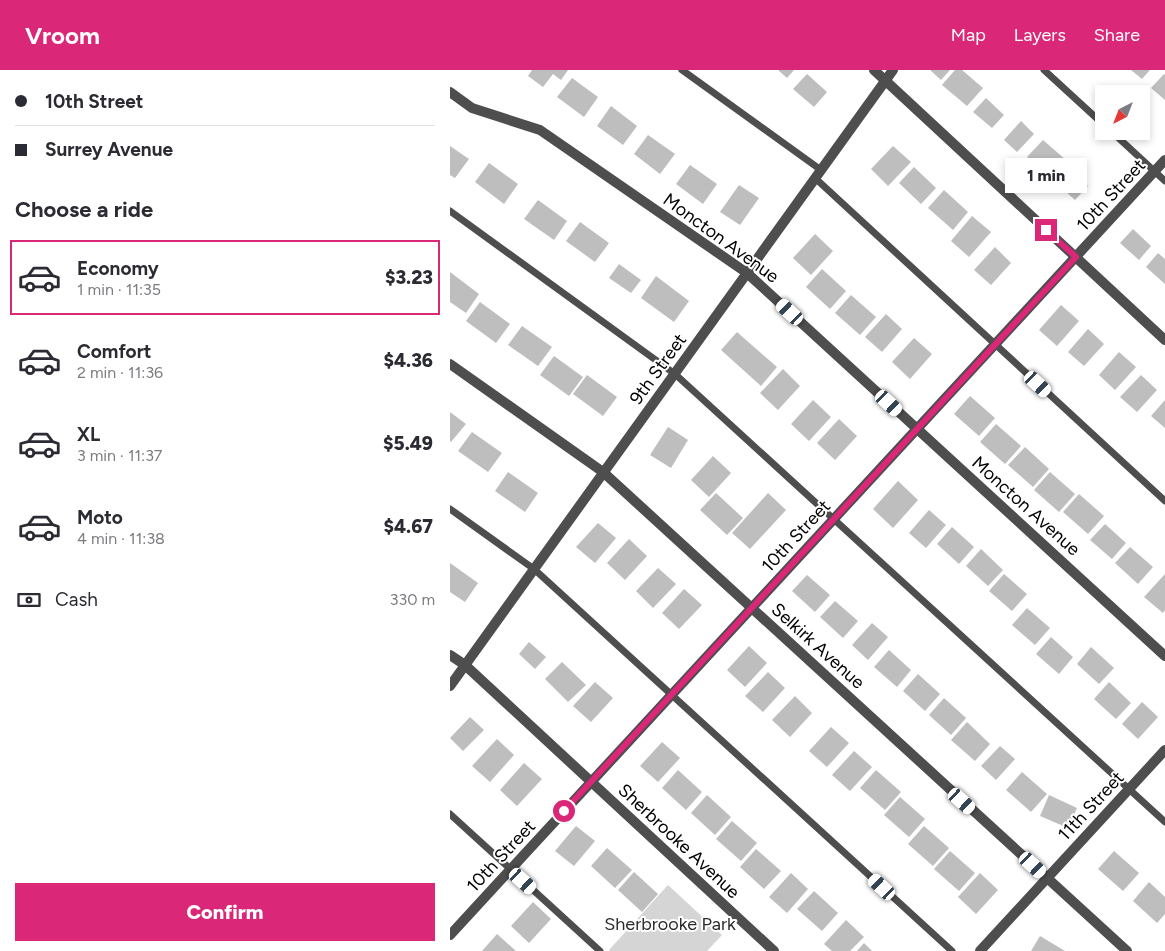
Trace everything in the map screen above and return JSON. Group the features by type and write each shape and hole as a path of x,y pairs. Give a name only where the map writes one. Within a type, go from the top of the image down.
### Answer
{"street":[{"path":"874,70 1165,340"},
{"name":"9th Street","path":"450,686 893,70"},
{"name":"Moncton Avenue","path":"450,92 472,108 540,130 747,273 1165,656"},
{"name":"10th Street","path":"450,935 1165,160"},
{"name":"Selkirk Avenue","path":"450,364 603,472 1126,951"},
{"name":"Sherbrooke Avenue","path":"450,655 465,666 774,951"},
{"name":"11th Street","path":"980,951 1165,750"}],"lane":[{"path":"682,70 818,174 995,344 1165,501"},
{"path":"1044,70 1095,117"},
{"path":"1121,140 1165,181"},
{"path":"450,211 675,374 1165,822"},
{"path":"450,509 534,569 952,951"},
{"path":"450,814 600,951"}],"green space":[{"name":"Sherbrooke Park","path":"668,885 722,935 707,951 610,951 609,950"}],"building":[{"path":"532,70 568,70 561,80 553,74 543,87 528,76"},
{"path":"778,70 794,70 787,78"},
{"path":"930,70 950,70 941,80"},
{"path":"955,70 962,70 983,88 967,106 942,85"},
{"path":"1131,70 1150,70 1142,79"},
{"path":"807,74 827,92 814,107 793,89"},
{"path":"1165,75 1165,100 1151,88"},
{"path":"572,78 598,97 584,117 557,97"},
{"path":"986,98 1004,115 992,128 973,112"},
{"path":"611,106 637,126 623,145 597,126"},
{"path":"1021,121 1034,134 1017,152 1004,140"},
{"path":"648,135 675,154 660,174 634,154"},
{"path":"1043,140 1066,160 1051,178 1027,157"},
{"path":"450,146 469,159 455,178 450,175"},
{"path":"893,146 911,162 888,186 871,169"},
{"path":"489,163 518,184 504,204 475,182"},
{"path":"690,165 717,184 703,204 676,184"},
{"path":"914,167 936,188 921,204 899,183"},
{"path":"1069,170 1088,186 1075,200 1056,183"},
{"path":"739,185 759,198 740,225 720,212"},
{"path":"944,190 968,212 953,230 928,208"},
{"path":"538,200 567,221 554,240 524,219"},
{"path":"972,216 991,232 969,257 951,241"},
{"path":"580,222 609,243 595,262 566,241"},
{"path":"1133,229 1151,246 1139,260 1120,243"},
{"path":"815,234 833,251 811,275 793,258"},
{"path":"995,247 1011,263 991,285 974,270"},
{"path":"1158,253 1165,259 1165,284 1146,267"},
{"path":"619,264 641,280 631,293 609,278"},
{"path":"822,269 846,291 830,309 806,287"},
{"path":"450,272 479,294 466,313 450,302"},
{"path":"656,276 689,301 674,322 641,298"},
{"path":"851,295 876,317 860,335 835,313"},
{"path":"480,302 510,324 496,343 466,321"},
{"path":"1061,305 1079,321 1057,346 1039,330"},
{"path":"886,314 902,329 882,352 865,337"},
{"path":"522,326 552,347 538,366 508,345"},
{"path":"1088,329 1104,344 1084,366 1068,352"},
{"path":"737,332 777,367 761,386 721,350"},
{"path":"914,338 932,354 910,379 892,362"},
{"path":"1119,352 1136,367 1115,390 1099,375"},
{"path":"554,356 583,377 569,396 540,375"},
{"path":"783,369 800,386 778,410 760,393"},
{"path":"587,375 617,397 603,416 573,394"},
{"path":"1141,375 1157,390 1137,412 1120,397"},
{"path":"970,396 995,418 979,436 954,414"},
{"path":"813,400 831,417 809,441 791,424"},
{"path":"1165,400 1165,428 1151,416"},
{"path":"450,412 466,424 451,442 450,441"},
{"path":"839,419 857,436 835,460 817,443"},
{"path":"996,424 1021,446 1005,464 980,442"},
{"path":"668,427 688,440 671,468 650,455"},
{"path":"472,432 502,453 488,472 458,451"},
{"path":"1025,447 1049,469 1033,487 1008,465"},
{"path":"713,456 731,473 709,497 691,480"},
{"path":"508,472 538,493 525,512 495,491"},
{"path":"1050,472 1075,494 1059,512 1034,490"},
{"path":"898,481 918,500 893,528 873,509"},
{"path":"716,493 743,518 727,535 700,510"},
{"path":"768,493 786,510 750,549 732,533"},
{"path":"1079,494 1104,516 1088,534 1063,512"},
{"path":"929,510 946,525 926,548 909,533"},
{"path":"598,523 616,538 595,563 576,547"},
{"path":"1105,524 1126,543 1112,559 1090,540"},
{"path":"952,527 974,547 959,564 937,544"},
{"path":"629,539 647,556 625,580 607,563"},
{"path":"1130,547 1153,567 1138,584 1115,563"},
{"path":"981,549 1003,570 988,586 966,566"},
{"path":"450,563 478,583 465,602 450,592"},
{"path":"658,568 676,584 653,608 636,591"},
{"path":"1004,574 1027,594 1012,611 989,591"},
{"path":"1165,574 1165,610 1163,613 1144,597"},
{"path":"807,575 830,595 815,612 792,591"},
{"path":"684,589 702,605 679,629 662,613"},
{"path":"835,601 858,621 843,638 820,617"},
{"path":"1027,608 1050,628 1035,645 1012,625"},
{"path":"872,623 888,637 868,660 852,645"},
{"path":"1051,637 1073,657 1059,674 1036,654"},
{"path":"529,642 546,657 535,669 519,654"},
{"path":"749,646 767,663 745,687 727,670"},
{"path":"1091,647 1114,668 1099,684 1077,664"},
{"path":"889,650 911,670 897,687 874,667"},
{"path":"562,662 586,685 568,702 545,679"},
{"path":"768,672 785,688 763,712 745,696"},
{"path":"918,674 940,694 925,711 903,691"},
{"path":"595,682 613,698 591,722 573,706"},
{"path":"1109,682 1131,703 1116,719 1094,699"},
{"path":"795,696 812,713 790,737 772,720"},
{"path":"944,698 966,718 951,735 929,715"},
{"path":"1142,702 1158,717 1138,739 1122,724"},
{"path":"470,717 484,730 463,751 450,738"},
{"path":"967,722 990,744 975,761 951,740"},
{"path":"831,727 849,743 827,767 809,751"},
{"path":"497,739 514,755 490,782 472,766"},
{"path":"662,742 680,758 658,782 640,766"},
{"path":"1000,746 1015,759 996,780 981,766"},
{"path":"854,751 872,767 850,791 832,775"},
{"path":"524,763 542,779 517,806 500,790"},
{"path":"678,770 702,792 686,810 662,788"},
{"path":"876,770 901,792 885,810 860,788"},
{"path":"1022,772 1047,794 1031,812 1006,790"},
{"path":"707,795 731,817 715,835 691,813"},
{"path":"1049,795 1077,808 1068,828 1040,816"},
{"path":"900,797 925,819 909,837 884,815"},
{"path":"732,821 757,843 741,861 716,839"},
{"path":"576,826 595,841 574,866 555,851"},
{"path":"924,826 949,848 933,866 908,844"},
{"path":"607,848 632,870 615,888 591,866"},
{"path":"756,849 781,871 764,889 740,867"},
{"path":"950,851 975,873 959,891 934,869"},
{"path":"1114,851 1139,873 1123,891 1098,869"},
{"path":"634,872 658,894 642,912 618,890"},
{"path":"791,873 808,889 787,913 769,897"},
{"path":"980,873 998,890 976,914 958,897"},
{"path":"1149,882 1165,897 1165,914 1157,923 1133,901"},
{"path":"814,891 838,913 822,931 797,909"},
{"path":"533,902 551,919 529,943 511,926"},
{"path":"846,920 864,937 850,951 832,951 824,944"},
{"path":"497,934 516,951 482,951"},
{"path":"1040,936 1065,951 1031,951"},
{"path":"864,943 872,951 857,951"}],"route":[{"path":"564,811 1076,257 1046,230"}]}
